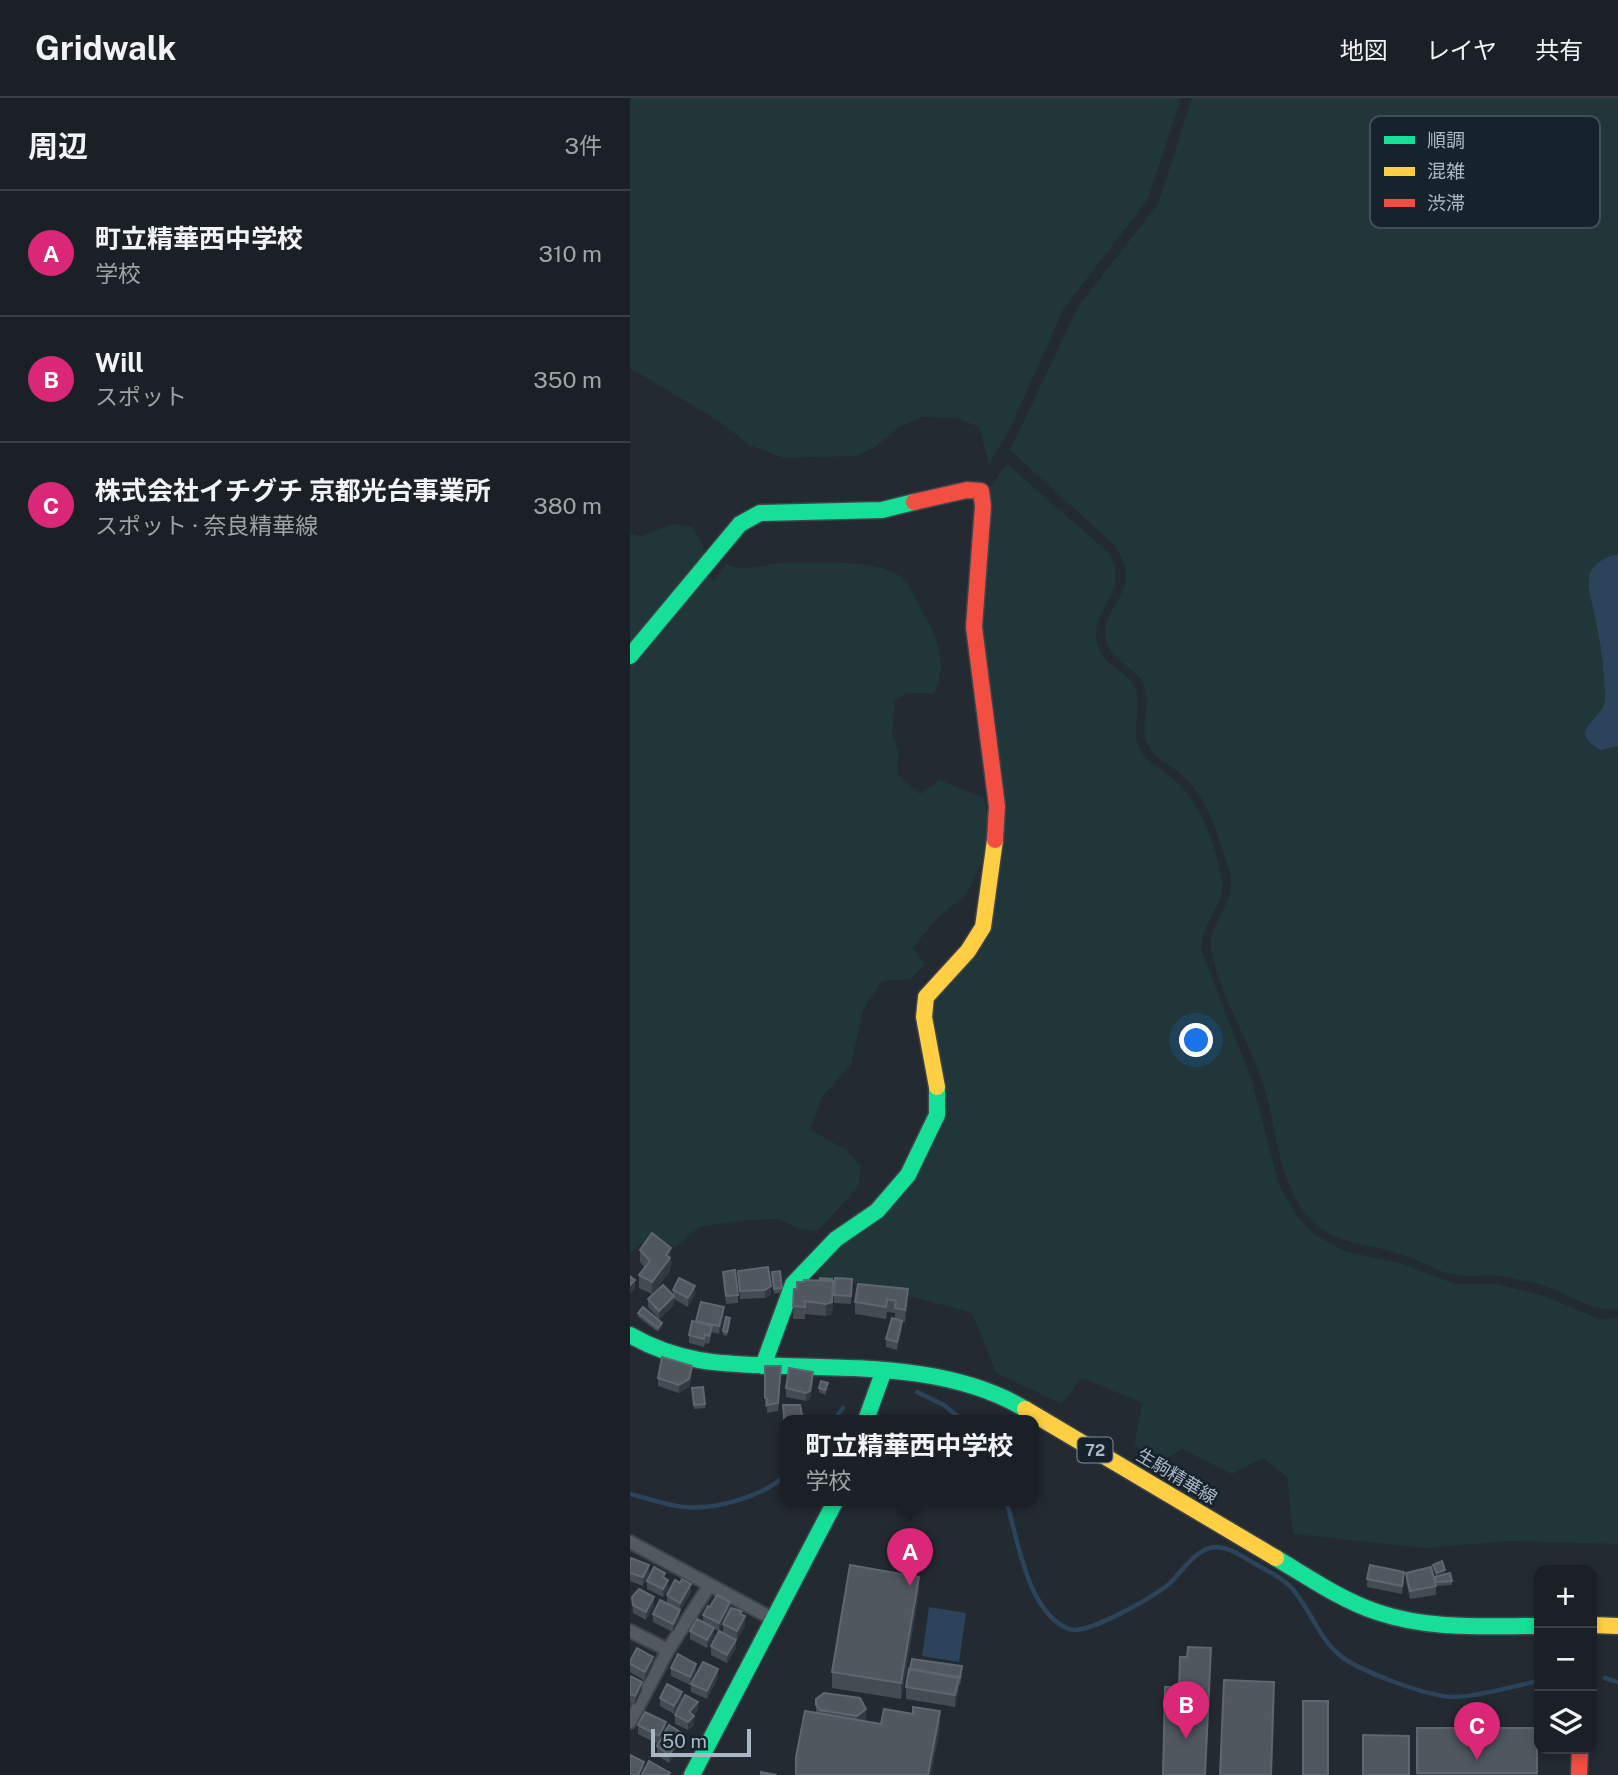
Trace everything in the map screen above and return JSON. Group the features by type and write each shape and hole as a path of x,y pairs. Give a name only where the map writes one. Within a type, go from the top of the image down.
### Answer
{"street":[{"path":"630,656 740,524 760,513 882,510 967,489 981,491 983,506 974,627 997,806 995,848 983,927 968,951 926,997 924,1017 937,1088 937,1115 908,1175 877,1211 836,1239 793,1284 763,1366"},
{"name":"生駒精華線","path":"630,1335 652,1348 684,1359 926,1374 999,1394 1035,1415"},
{"path":"868,1415 884,1370"},
{"name":"生駒精華線","path":"1039,1418 1336,1593 1377,1612 1440,1626 1534,1626"},
{"path":"692,1775 833,1506"},
{"path":"630,1542 775,1620"},
{"path":"630,1722 668,1650 709,1586"},
{"path":"1597,1625 1618,1626"},
{"path":"630,1631 668,1650"},
{"path":"1579,1775 1580,1754"}],"green space":[{"path":"630,98 1181,98 1148,199 1063,310 1010,429 989,464 979,427 956,418 922,417 899,427 874,448 856,456 784,458 751,446 720,422 630,368"},
{"path":"1192,98 1618,98 1618,1309 1599,1308 1526,1281 1499,1276 1450,1274 1388,1250 1340,1238 1313,1222 1291,1189 1263,1084 1228,1003 1212,953 1213,931 1227,902 1231,880 1217,832 1195,789 1182,775 1155,755 1147,744 1144,728 1147,696 1142,681 1112,653 1106,641 1108,618 1124,588 1126,576 1123,562 1115,546 1010,450 1079,305 1158,204"},
{"path":"1007,464 1108,552 1115,566 1113,589 1096,633 1098,646 1105,658 1129,679 1136,691 1136,731 1139,747 1152,764 1176,781 1189,795 1212,842 1222,887 1221,896 1205,931 1202,952 1252,1081 1279,1185 1296,1215 1314,1234 1344,1251 1403,1264 1455,1284 1497,1284 1545,1296 1599,1319 1618,1318 1618,1544 1510,1541 1425,1548 1293,1534 1287,1477 1263,1458 1232,1474 1182,1449 1160,1463 1134,1445 1142,1403 1082,1378 1062,1404 996,1373 972,1313 913,1297 868,1296 861,1285 814,1275 840,1243 880,1215 942,1116 929,1017 931,999 994,890 979,627 987,490"},
{"path":"673,524 692,527 704,546 700,569 714,581 726,564 747,568 783,563 857,564 885,569 900,577 914,595 932,631 939,648 941,666 934,693 908,693 895,700 892,731 899,754 897,773 920,794 939,780 984,798 989,828 981,864 966,895 936,919 913,948 925,965 910,979 882,981 863,1010 851,1065 822,1097 810,1129 846,1150 861,1166 859,1186 818,1231 800,1229 778,1219 746,1220 699,1227 676,1247 650,1238 630,1253 630,534 641,536"}],"water":[{"path":"1618,555 1618,746 1600,750 1585,733 1602,709 1605,698 1602,654 1589,580 1594,566"},
{"path":"929,1607 966,1613 959,1662 922,1656"}],"building":[{"path":"652,1233 671,1248 666,1255 670,1258 652,1282 639,1275 650,1261 640,1250"},
{"path":"768,1267 771,1286 765,1290 740,1291 738,1271"},
{"path":"735,1270 738,1295 726,1296 723,1272"},
{"path":"780,1271 782,1288 774,1289 772,1272"},
{"path":"679,1278 695,1286 688,1298 673,1290"},
{"path":"835,1278 852,1279 851,1296 834,1295"},
{"path":"833,1281 832,1302 826,1304 805,1301 805,1307 793,1306 794,1289 797,1289 797,1282"},
{"path":"858,1284 908,1289 905,1310 895,1308 896,1301 887,1299 886,1307 855,1302"},
{"path":"663,1285 674,1296 659,1311 648,1299"},
{"path":"701,1302 724,1307 719,1326 696,1321"},
{"path":"643,1307 662,1323 658,1328 638,1313"},
{"path":"726,1317 730,1318 727,1332 723,1331"},
{"path":"892,1318 902,1321 897,1342 886,1339"},
{"path":"692,1321 712,1326 709,1336 705,1334 704,1339 689,1335"},
{"path":"662,1357 692,1366 689,1379 679,1385 658,1378"},
{"path":"765,1366 781,1366 778,1403 767,1405"},
{"path":"789,1368 813,1372 810,1391 806,1393 786,1388"},
{"path":"821,1381 828,1383 825,1390 819,1388"},
{"path":"703,1387 705,1404 694,1405 692,1388"},
{"path":"783,1405 800,1405 802,1415 784,1415"},
{"path":"631,1558 649,1565 643,1577 630,1573"},
{"path":"1442,1561 1445,1570 1437,1573 1433,1565"},
{"path":"850,1565 919,1577 901,1683 832,1672"},
{"path":"1370,1565 1404,1572 1402,1586 1367,1579"},
{"path":"654,1567 665,1573 663,1577 668,1580 663,1589 647,1581"},
{"path":"1431,1567 1436,1586 1410,1591 1406,1573"},
{"path":"1450,1573 1452,1581 1437,1582 1435,1577"},
{"path":"682,1579 691,1584 680,1603 667,1595 675,1580 680,1583"},
{"path":"639,1589 654,1597 646,1612 633,1605 632,1597"},
{"path":"717,1595 730,1602 719,1623 703,1615"},
{"path":"660,1600 680,1610 673,1624 653,1614"},
{"path":"731,1608 742,1611 740,1614 745,1616 737,1631 723,1624"},
{"path":"697,1619 714,1628 707,1640 690,1631"},
{"path":"719,1631 736,1640 727,1655 711,1646"},
{"path":"1188,1647 1211,1648 1205,1775 1163,1775 1165,1687 1179,1687 1180,1657 1187,1657"},
{"path":"637,1648 653,1657 645,1672 630,1664"},
{"path":"678,1654 696,1664 690,1677 671,1668"},
{"path":"912,1659 962,1666 960,1677 910,1669"},
{"path":"703,1662 718,1669 707,1691 691,1684"},
{"path":"909,1669 959,1678 955,1695 906,1687"},
{"path":"630,1676 642,1682 635,1696 630,1694"},
{"path":"1224,1680 1274,1682 1271,1775 1220,1775"},
{"path":"667,1684 682,1692 674,1706 660,1698"},
{"path":"824,1693 860,1698 866,1709 857,1716 820,1710 816,1699"},
{"path":"685,1695 698,1702 689,1712 694,1716 688,1722 675,1715"},
{"path":"1303,1701 1328,1701 1328,1775 1303,1775"},
{"path":"913,1707 940,1711 928,1775 796,1775 796,1757 805,1711 881,1724 884,1709 913,1714"},
{"path":"645,1712 666,1722 659,1736 638,1725"},
{"path":"669,1725 682,1733 677,1742 672,1740 669,1747 673,1749 669,1755 657,1746"},
{"path":"1417,1728 1534,1728 1537,1773 1417,1773"},
{"path":"1363,1735 1409,1736 1409,1775 1363,1775"},
{"path":"630,1755 644,1762 638,1775 630,1775"},
{"path":"649,1761 670,1773 642,1775"}],"waterway":[{"path":"917,1392 944,1405 956,1415"},
{"path":"838,1415 843,1408"},
{"path":"630,1494 677,1506 709,1506 751,1496 780,1480"},
{"path":"1008,1506 1020,1554 1034,1591 1043,1608 1069,1629 1090,1627 1136,1605 1169,1584 1204,1550 1218,1547 1236,1553 1286,1583 1301,1600 1337,1653 1376,1675 1429,1693 1456,1697 1534,1682"},
{"path":"1605,1678 1618,1682"}],"traffic: fast":[{"path":"630,656 740,524 760,513 882,510 914,502"},
{"path":"763,1366 793,1284 836,1239 877,1211 908,1175 937,1115 937,1087"},
{"path":"630,1335 668,1352 705,1361 744,1365 877,1369 939,1377 998,1395 1025,1409"},
{"path":"868,1415 884,1370"},
{"path":"692,1775 833,1506"},
{"path":"1276,1558 1351,1601 1397,1618 1457,1626 1534,1626"}],"traffic: slow":[{"path":"937,1087 924,1017 926,997 968,951 983,927 995,840"},
{"path":"1025,1409 1035,1415"},
{"path":"1039,1417 1276,1558"},
{"path":"1597,1625 1618,1626"}],"traffic: jam":[{"path":"914,502 967,490 981,491 983,506 974,627 997,806 995,840"},
{"path":"1579,1775 1580,1754"}],"place":[{"name":"町立精華西中学校","path":"910,1586"},
{"name":"Will","path":"1186,1739"},
{"name":"株式会社イチグチ 京都光台事業所","path":"1477,1760"}]}
